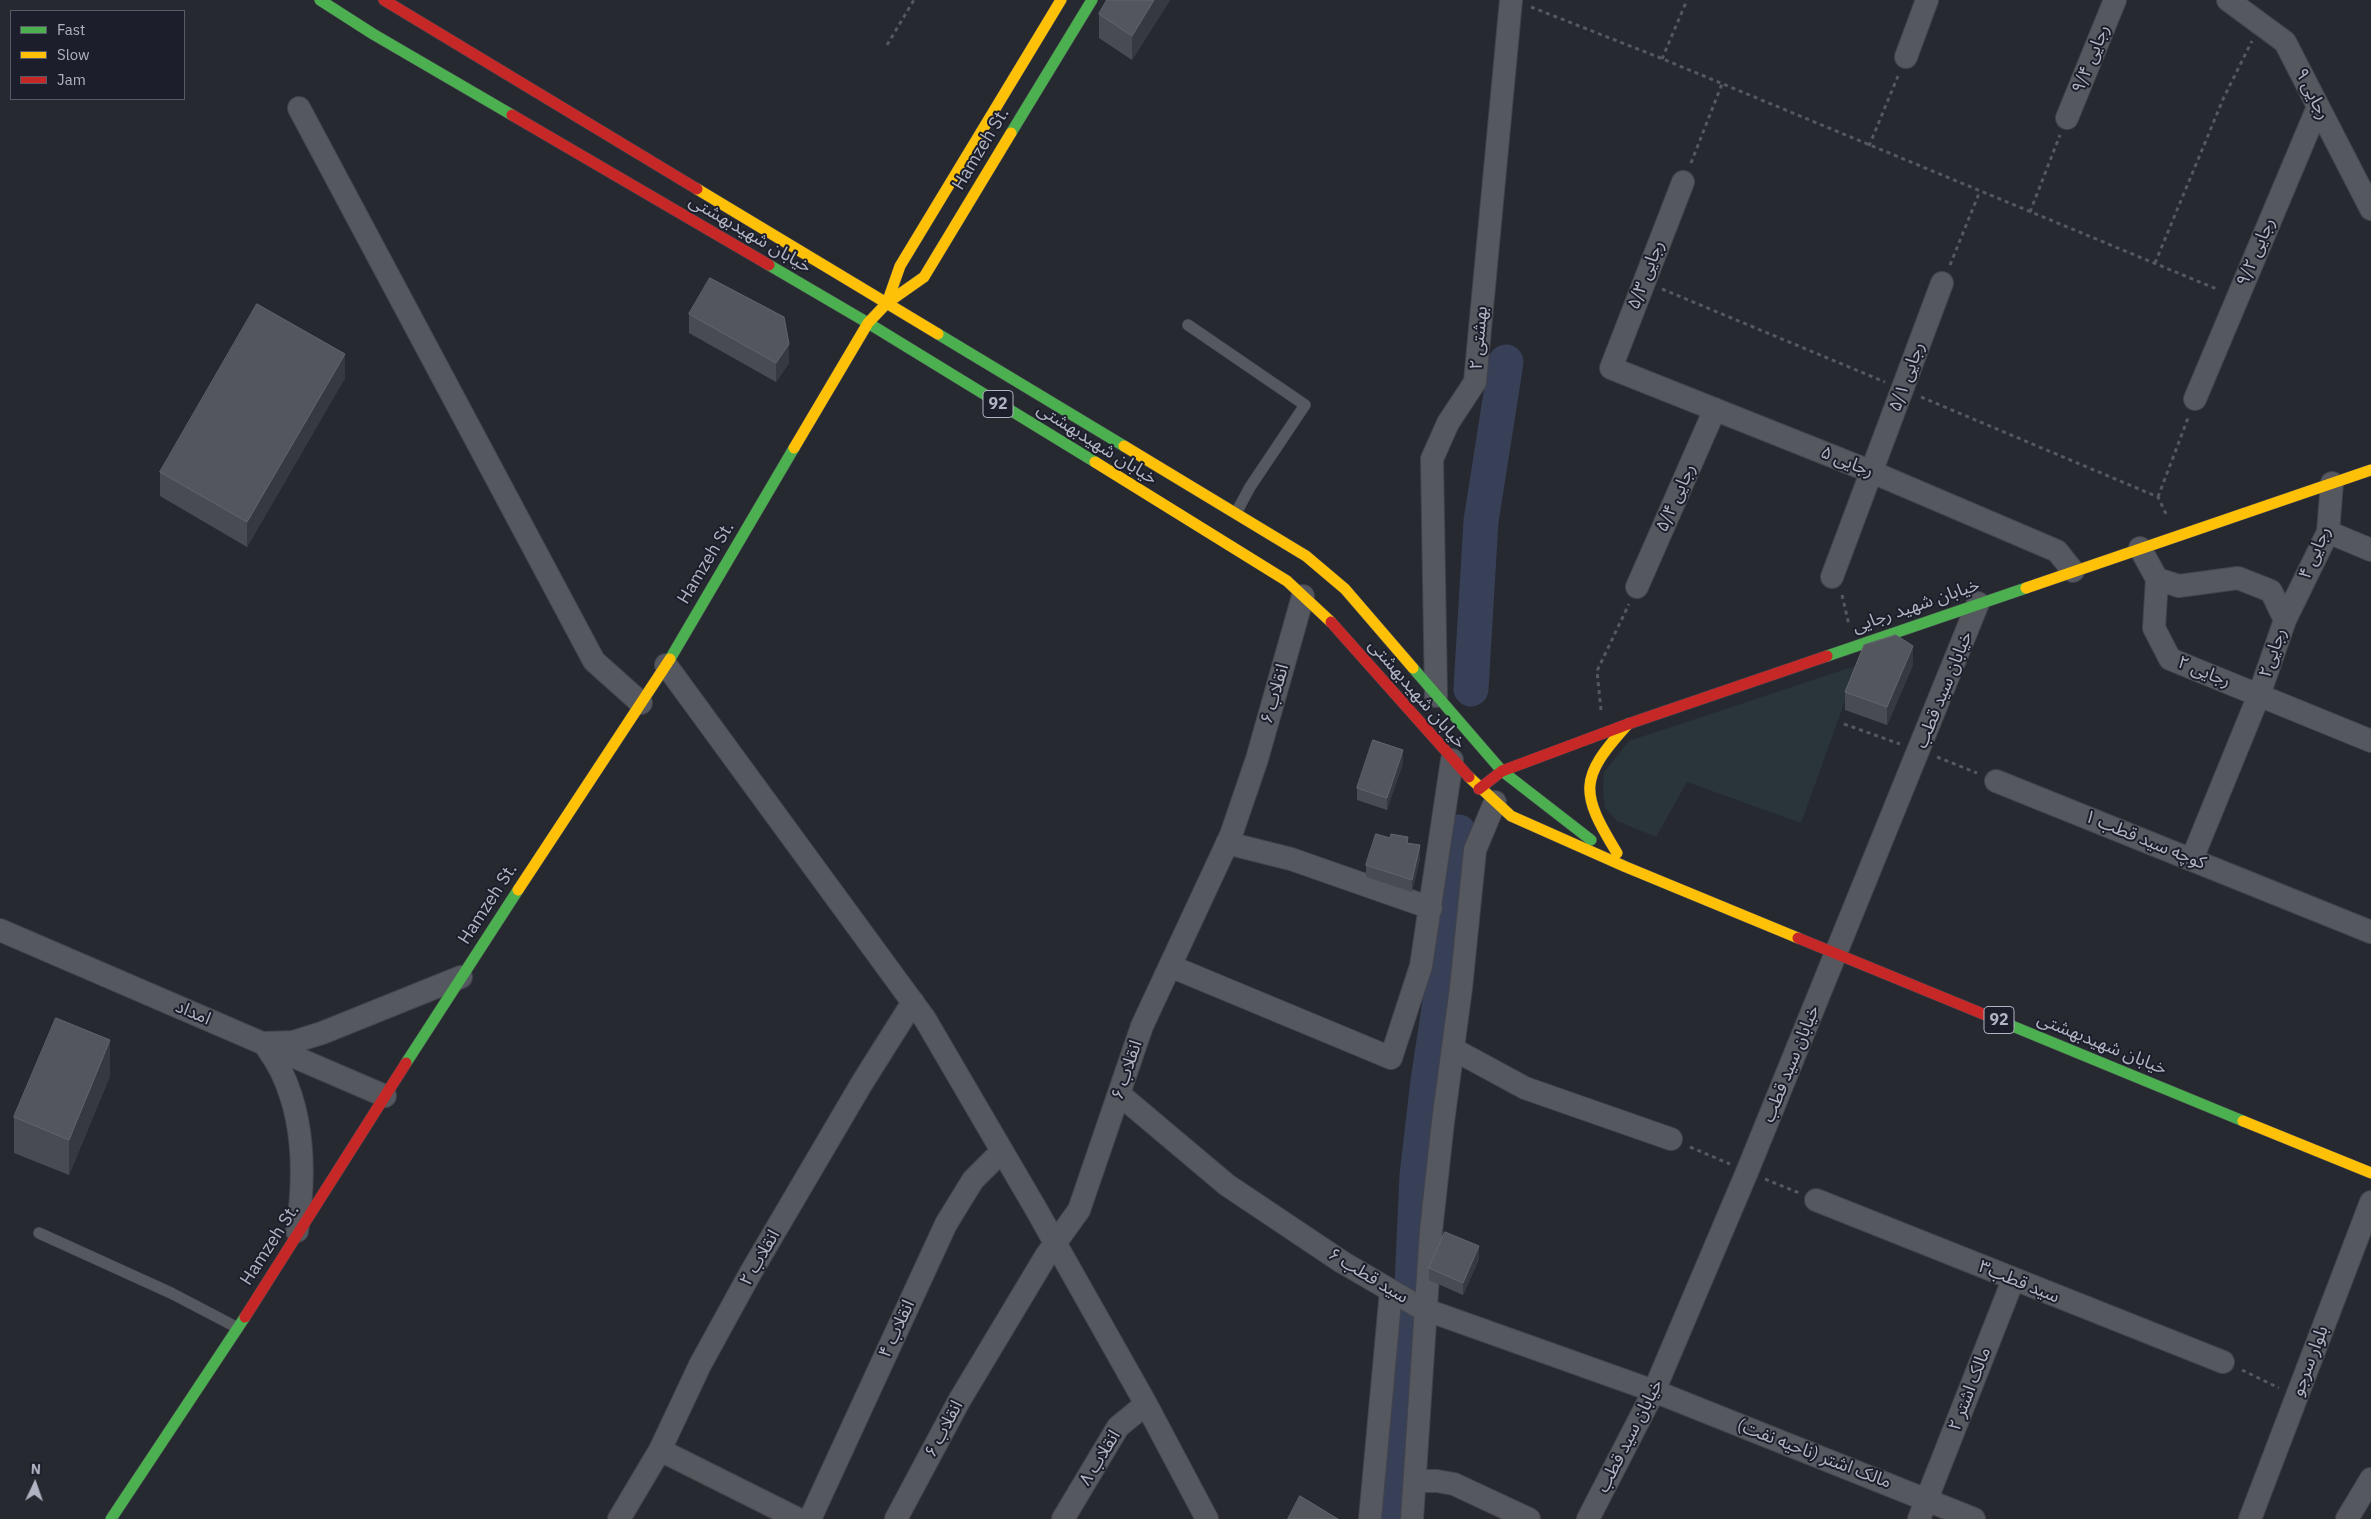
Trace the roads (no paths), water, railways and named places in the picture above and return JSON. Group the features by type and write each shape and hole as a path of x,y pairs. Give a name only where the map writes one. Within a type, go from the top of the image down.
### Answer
{"main road":[{"name":"خیابان شهیدبهشتی","path":"320,0 373,34 868,323 1286,581 1329,619 1452,760 1511,816 1626,867 2371,1173"},
{"name":"خیابان شهیدبهشتی","path":"384,0 1306,556 1345,589 1502,771 1626,867"},
{"name":"Hamzeh St.","path":"887,303 900,266 1061,0"},
{"name":"Hamzeh St.","path":"111,1519 238,1328 461,977 666,665 868,323 887,303 924,277 1092,0"},
{"name":"خیابان شهید رجایی","path":"1487,795 1502,771 1603,733 2371,470"},
{"path":"1626,867 1594,815 1589,796 1593,770 1602,752 1628,724"}],"street":[{"path":"1906,57 1927,0"},
{"name":"رجایی ۹/۴","path":"2067,118 2115,0"},
{"name":"رجایی ۹","path":"2228,0 2285,42 2371,209"},
{"name":"بهشتی ۲","path":"1436,696 1432,459 1448,423 1475,382 1517,2"},
{"name":"رجایی ۹/۲","path":"2195,399 2318,106"},
{"path":"299,108 594,661 641,703"},
{"name":"رجایی ۵/۳","path":"1611,368 1683,182"},
{"name":"رجایی ۵/۱","path":"1832,577 1942,283"},
{"name":"رجایی ۵","path":"1611,368 1872,472 2057,551 2073,571"},
{"name":"رجایی ۵/۴","path":"1637,587 1715,409"},
{"name":"رجایی ۴","path":"2285,620 2328,532 2332,483"},
{"path":"2328,532 2371,550"},
{"path":"2140,548 2157,579"},
{"name":"رجایی۲","path":"2157,579 2179,586 2238,578 2271,591 2285,620 2259,695 2192,859"},
{"name":"رجایی ۲","path":"2157,579 2154,628 2170,658 2371,742"},
{"name":"انقلاب ۶","path":"896,1519 959,1401 1055,1242 1079,1210 1142,1026 1227,842 1257,759 1303,596"},
{"name":"خیابان سید قطب","path":"1588,1519 1654,1391 1747,1172 1978,603"},
{"path":"666,665 925,1019 1055,1242 1146,1404 1207,1519"},
{"path":"1170,966 1391,1058 1422,966 1452,760"},
{"name":"کوچه سید قطب ۱","path":"1996,781 2371,932"},
{"path":"1412,1519 1431,1230 1475,850 1487,795"},
{"path":"1227,842 1291,859 1431,908"},
{"name":"امداد","path":"0,930 385,1096"},
{"path":"296,1236 302,1199 302,1161 294,1104 282,1072 264,1043 293,1042 322,1033 461,977"},
{"name":"انقلاب ۲","path":"619,1519 660,1450 700,1365 752,1272 857,1092 913,1002"},
{"path":"1452,1048 1525,1088 1671,1138"},
{"name":"سید قطب ۶","path":"1119,1094 1227,1186 1342,1262 1391,1291 1427,1310 1654,1391"},
{"name":"انقلاب ۴","path":"810,1519 946,1224 974,1180 1002,1151"},
{"name":"سید قطب۳","path":"1816,1200 2223,1362"},
{"name":"بلوار سرجو","path":"2250,1519 2371,1202"},
{"name":"مالک اشتر ۲","path":"1923,1509 2013,1280"},
{"path":"1370,1519 1391,1291"},
{"name":"مالک اشتر (ناحیه نفت)","path":"1654,1391 1923,1509 1974,1519"},
{"name":"انقلاب ۸","path":"1063,1519 1118,1427 1146,1404"},
{"path":"660,1450 798,1519"},
{"path":"2347,1519 2371,1479"},
{"path":"1415,1481 1437,1480 1454,1484 1529,1519"}],"lane":[{"path":"1188,325 1305,405 1250,487 1236,513"},
{"path":"39,1233 171,1293 238,1328"}],"waterway":[{"path":"1471,689 1481,521 1506,362"},
{"path":"1412,1285 1417,1175 1428,1081 1447,956 1459,832"},
{"path":"1393,1519 1410,1319"}]}
